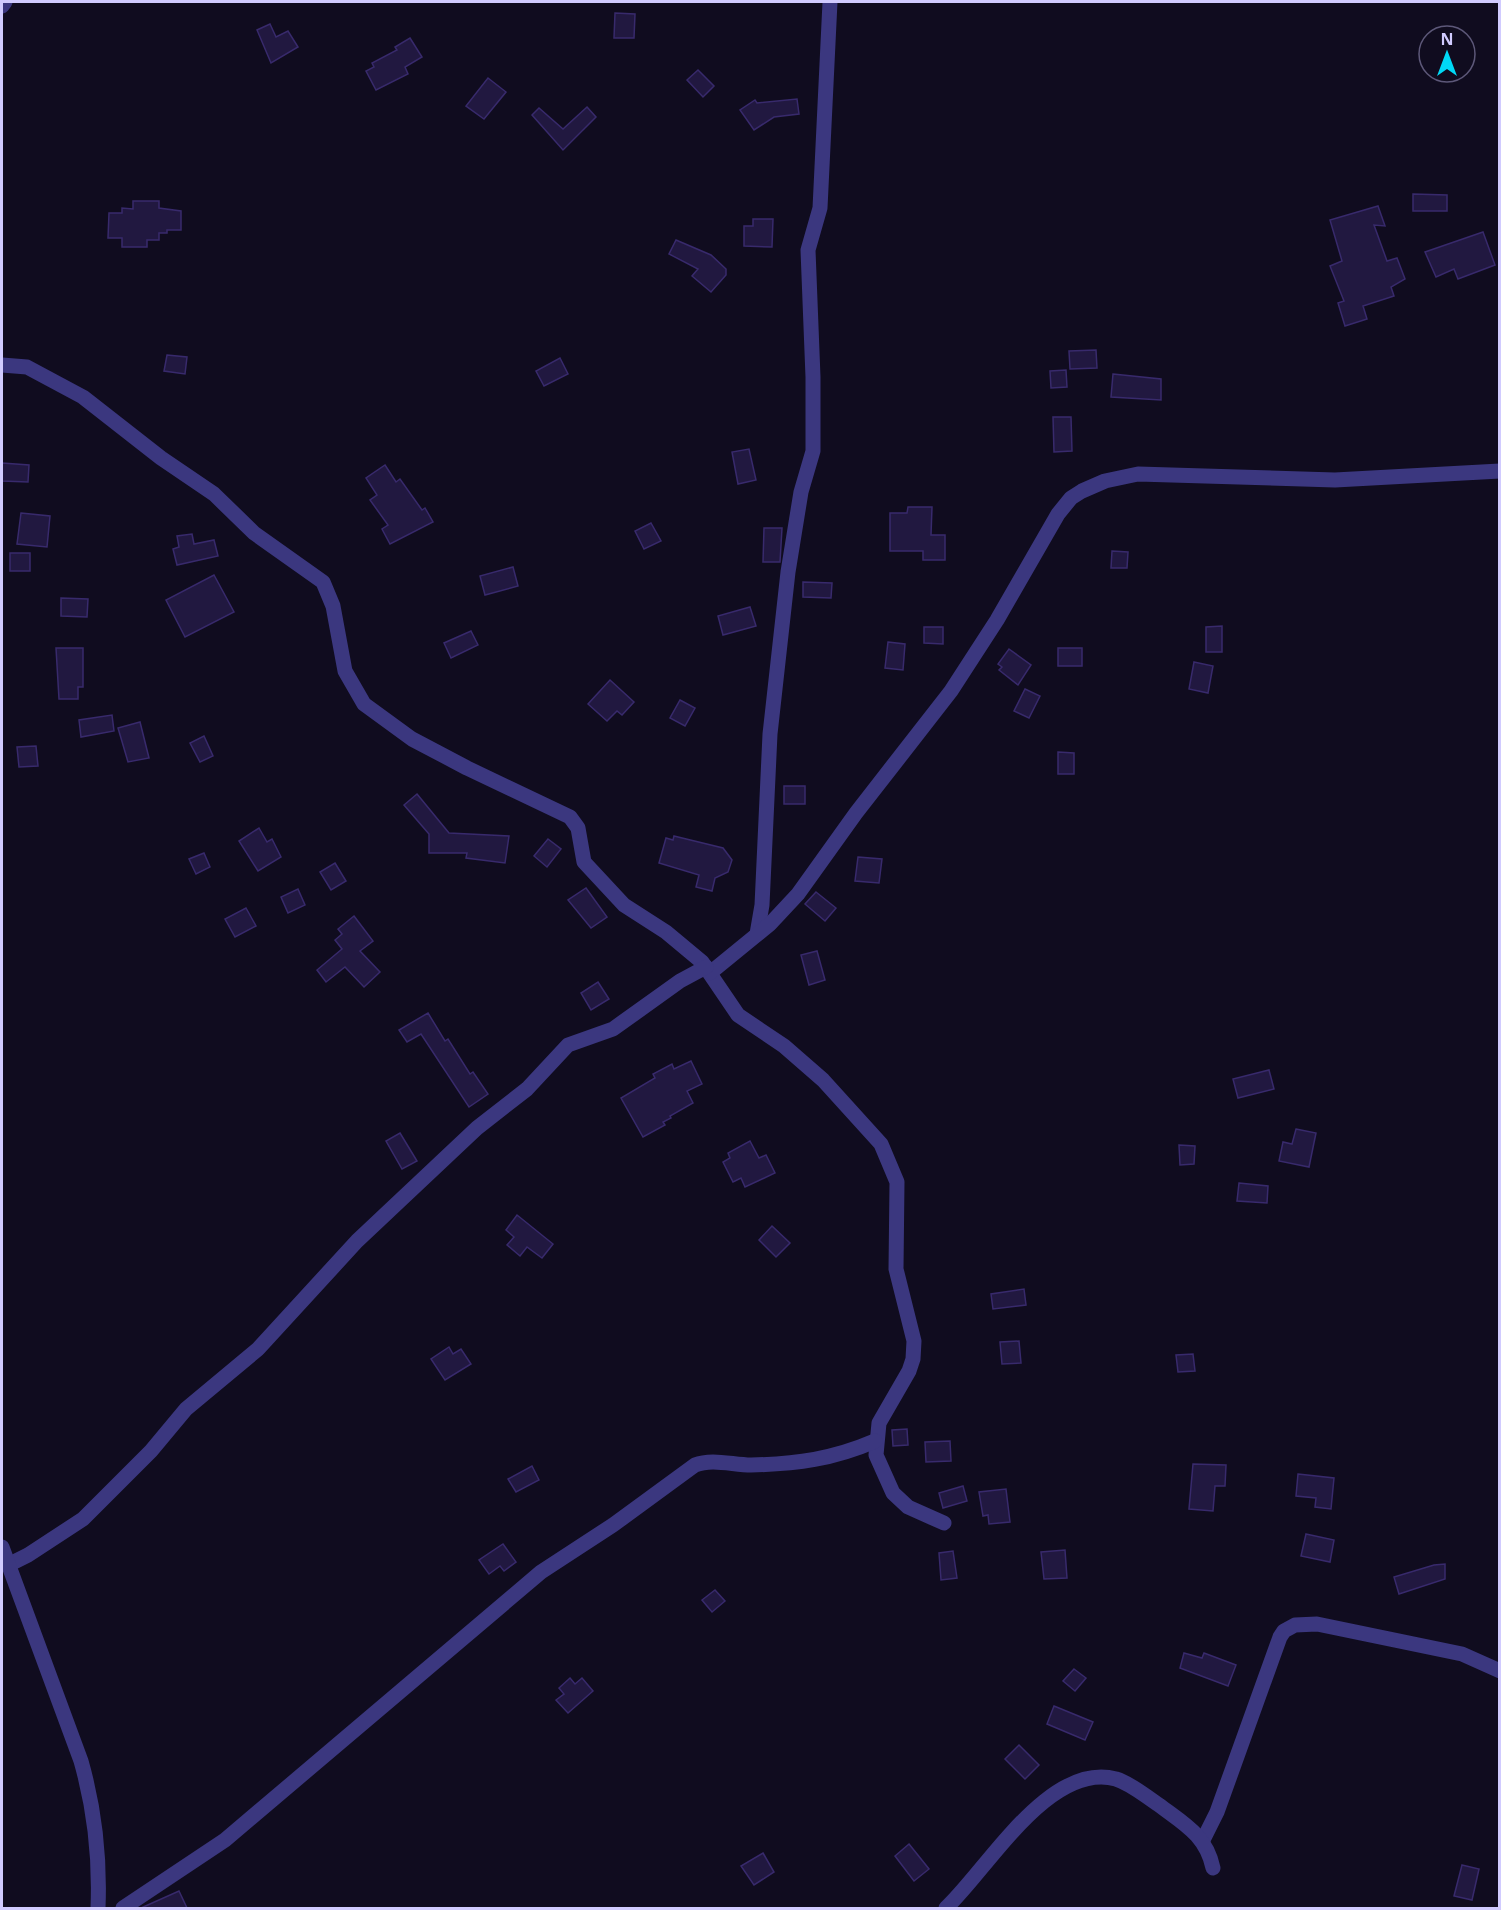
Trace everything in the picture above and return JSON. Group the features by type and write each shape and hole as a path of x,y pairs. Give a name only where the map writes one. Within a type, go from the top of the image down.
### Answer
{"street":[{"path":"2,6 5,2"},
{"path":"757,933 762,905 770,734 786,596 801,492 813,451 813,377 808,250 820,208 830,2"},
{"path":"2,365 27,368 83,397 161,458 214,494 254,533 323,582 333,606 345,671 363,704 422,744 570,817 578,828 584,862 624,905 666,932 708,970 738,1015 800,1060 875,1135 886,1153 897,1182 896,1269 914,1341 913,1359 879,1424 876,1455 893,1493 908,1507 944,1523"},
{"path":"8,1565 28,1556 83,1520 151,1451 186,1409 258,1349 357,1241 477,1128 527,1089 568,1045 613,1029 680,981 708,970 781,914 951,691 997,620 1058,514 1071,498 1100,482 1138,474 1335,480 1500,471"},
{"path":"123,1908 225,1840 541,1572 613,1525 695,1465 710,1462 739,1465 827,1459 876,1442"},
{"path":"2,1547 81,1761 89,1789 97,1837 98,1908"},
{"path":"1203,1840 1217,1812 1280,1637 1290,1627 1317,1624 1346,1629 1415,1646 1462,1654 1500,1671"},
{"path":"945,1908 967,1889 1029,1813 1064,1786 1082,1781 1104,1778 1133,1787 1196,1831 1203,1840 1213,1868"}],"building":[{"path":"615,13 635,14 634,38 614,38"},
{"path":"270,24 276,37 288,31 298,47 271,63 257,30"},
{"path":"410,38 422,57 405,67 408,74 376,90 366,71 374,67 372,63 397,50 395,47"},
{"path":"698,70 714,86 703,97 687,80"},
{"path":"488,78 506,92 484,119 466,106"},
{"path":"797,99 799,114 774,117 754,130 740,110 755,100 757,103"},
{"path":"587,107 596,117 563,150 532,115 539,108 563,129"},
{"path":"1413,194 1447,195 1447,211 1413,211"},
{"path":"133,201 159,201 159,208 181,211 181,230 167,230 167,233 159,233 159,240 147,240 147,247 122,247 122,238 108,238 109,213 122,213 122,208 133,209"},
{"path":"1378,206 1385,226 1374,225 1387,261 1397,258 1405,279 1391,287 1394,296 1363,306 1367,319 1345,326 1338,303 1344,301 1330,266 1342,261 1330,220"},
{"path":"753,219 773,219 772,247 744,246 744,226 753,226"},
{"path":"1483,232 1495,265 1458,279 1454,269 1436,277 1425,252"},
{"path":"676,240 711,255 726,269 726,275 711,292 692,276 698,269 669,254"},
{"path":"1096,350 1097,368 1070,369 1069,351"},
{"path":"167,355 187,357 185,374 164,371"},
{"path":"560,358 568,374 544,386 536,371"},
{"path":"1066,370 1067,387 1051,388 1050,371"},
{"path":"1113,374 1161,379 1161,400 1111,397"},
{"path":"1053,417 1071,417 1072,451 1054,452"},
{"path":"749,449 756,480 738,484 732,452"},
{"path":"2,463 29,465 28,482 2,481"},
{"path":"385,465 396,482 400,479 422,510 425,508 433,522 390,544 382,529 388,525 370,500 377,495 366,478"},
{"path":"908,507 932,507 931,535 945,535 945,560 923,560 923,551 890,551 890,513 907,513"},
{"path":"21,513 50,516 47,547 17,544"},
{"path":"651,523 661,541 644,549 635,531"},
{"path":"764,528 782,528 780,562 763,562"},
{"path":"192,534 194,544 214,540 218,556 177,565 173,549 179,547 177,536"},
{"path":"1112,551 1128,552 1127,568 1111,568"},
{"path":"10,553 30,553 30,571 10,571"},
{"path":"513,567 518,586 485,595 480,576"},
{"path":"214,575 234,612 185,637 166,600"},
{"path":"803,582 832,583 831,598 803,597"},
{"path":"61,598 88,599 87,617 61,616"},
{"path":"750,607 756,626 723,635 718,616"},
{"path":"1222,626 1222,652 1206,652 1206,627"},
{"path":"924,627 943,627 943,644 924,643"},
{"path":"471,631 478,645 451,658 444,643"},
{"path":"888,642 905,644 903,670 885,668"},
{"path":"56,648 83,648 83,687 78,687 78,699 59,699"},
{"path":"1058,648 1082,648 1082,666 1058,666"},
{"path":"1009,649 1031,665 1018,685 999,670 1002,667 998,664"},
{"path":"1194,662 1213,666 1208,693 1189,689"},
{"path":"610,680 634,702 622,715 617,711 607,721 588,704"},
{"path":"1025,689 1040,696 1029,718 1014,711"},
{"path":"680,700 695,708 685,726 670,718"},
{"path":"112,715 114,731 81,737 79,720"},
{"path":"140,722 149,758 128,762 118,728"},
{"path":"204,736 213,756 200,762 190,743"},
{"path":"36,746 38,766 19,767 17,747"},
{"path":"1058,752 1074,753 1074,774 1058,774"},
{"path":"784,786 805,786 805,804 784,804"},
{"path":"417,794 449,833 509,836 505,863 466,858 467,853 429,853 429,834 404,805"},
{"path":"259,828 267,842 272,839 281,857 258,871 239,841"},
{"path":"674,836 723,848 732,860 728,872 715,878 712,891 696,887 699,875 659,863 666,838 673,840"},
{"path":"548,839 561,849 547,867 534,856"},
{"path":"204,853 210,867 196,874 189,859"},
{"path":"858,857 882,859 879,883 855,881"},
{"path":"335,863 346,881 331,890 320,872"},
{"path":"586,888 607,917 591,928 568,900"},
{"path":"298,889 305,905 288,913 281,897"},
{"path":"816,892 836,908 825,921 805,904"},
{"path":"246,908 256,926 235,937 225,919"},
{"path":"354,916 373,941 360,951 380,972 364,987 345,967 326,982 317,970 342,949 335,940 342,934 338,929"},
{"path":"817,951 825,980 809,985 801,955"},
{"path":"598,982 609,999 591,1010 581,993"},
{"path":"428,1013 445,1041 448,1039 470,1074 473,1072 488,1094 469,1107 421,1034 407,1042 399,1030"},
{"path":"691,1061 702,1084 687,1091 693,1103 670,1116 671,1118 663,1122 665,1125 643,1137 621,1098 655,1078 653,1074 672,1064 674,1069"},
{"path":"1269,1070 1274,1089 1238,1098 1233,1079"},
{"path":"1296,1129 1316,1133 1309,1167 1279,1161 1283,1142 1292,1144"},
{"path":"400,1133 417,1161 402,1169 386,1141"},
{"path":"750,1141 759,1158 766,1155 775,1173 745,1187 741,1178 733,1182 723,1162 730,1158 728,1153"},
{"path":"1179,1145 1195,1146 1194,1164 1180,1165"},
{"path":"1239,1183 1268,1186 1267,1203 1237,1201"},
{"path":"517,1215 553,1244 542,1258 527,1247 520,1256 507,1245 514,1237 506,1230"},
{"path":"772,1226 790,1243 776,1257 759,1240"},
{"path":"1024,1289 1026,1305 993,1309 991,1294"},
{"path":"1019,1341 1021,1363 1002,1364 1000,1342"},
{"path":"449,1347 453,1354 461,1349 471,1364 445,1380 431,1359"},
{"path":"1193,1354 1195,1371 1178,1372 1176,1355"},
{"path":"907,1429 908,1445 893,1446 892,1430"},
{"path":"950,1441 951,1461 926,1462 925,1442"},
{"path":"1193,1464 1226,1465 1225,1486 1215,1486 1213,1511 1189,1509"},
{"path":"532,1466 539,1480 516,1492 508,1479"},
{"path":"1298,1474 1334,1478 1331,1509 1315,1507 1316,1498 1296,1496"},
{"path":"963,1486 967,1501 943,1508 939,1493"},
{"path":"1006,1489 1010,1522 989,1524 988,1515 983,1516 979,1492"},
{"path":"1306,1534 1334,1540 1330,1562 1301,1556"},
{"path":"503,1544 516,1562 504,1571 500,1566 489,1574 479,1560"},
{"path":"1065,1550 1067,1578 1044,1579 1041,1552"},
{"path":"953,1551 957,1578 941,1580 939,1553"},
{"path":"1445,1564 1445,1579 1399,1594 1394,1577"},
{"path":"715,1590 725,1601 712,1612 702,1600"},
{"path":"1184,1653 1202,1658 1204,1653 1236,1665 1228,1686 1180,1668"},
{"path":"1074,1669 1086,1678 1075,1691 1063,1681"},
{"path":"570,1678 575,1684 582,1678 593,1691 568,1713 556,1700 564,1694 559,1688"},
{"path":"1054,1706 1093,1722 1085,1740 1047,1724"},
{"path":"1019,1745 1039,1765 1025,1779 1005,1759"},
{"path":"909,1844 929,1869 914,1881 895,1856"},
{"path":"763,1853 774,1872 754,1885 741,1866"},
{"path":"1462,1865 1479,1869 1472,1900 1454,1896"},
{"path":"179,1891 187,1908 141,1908"}]}
